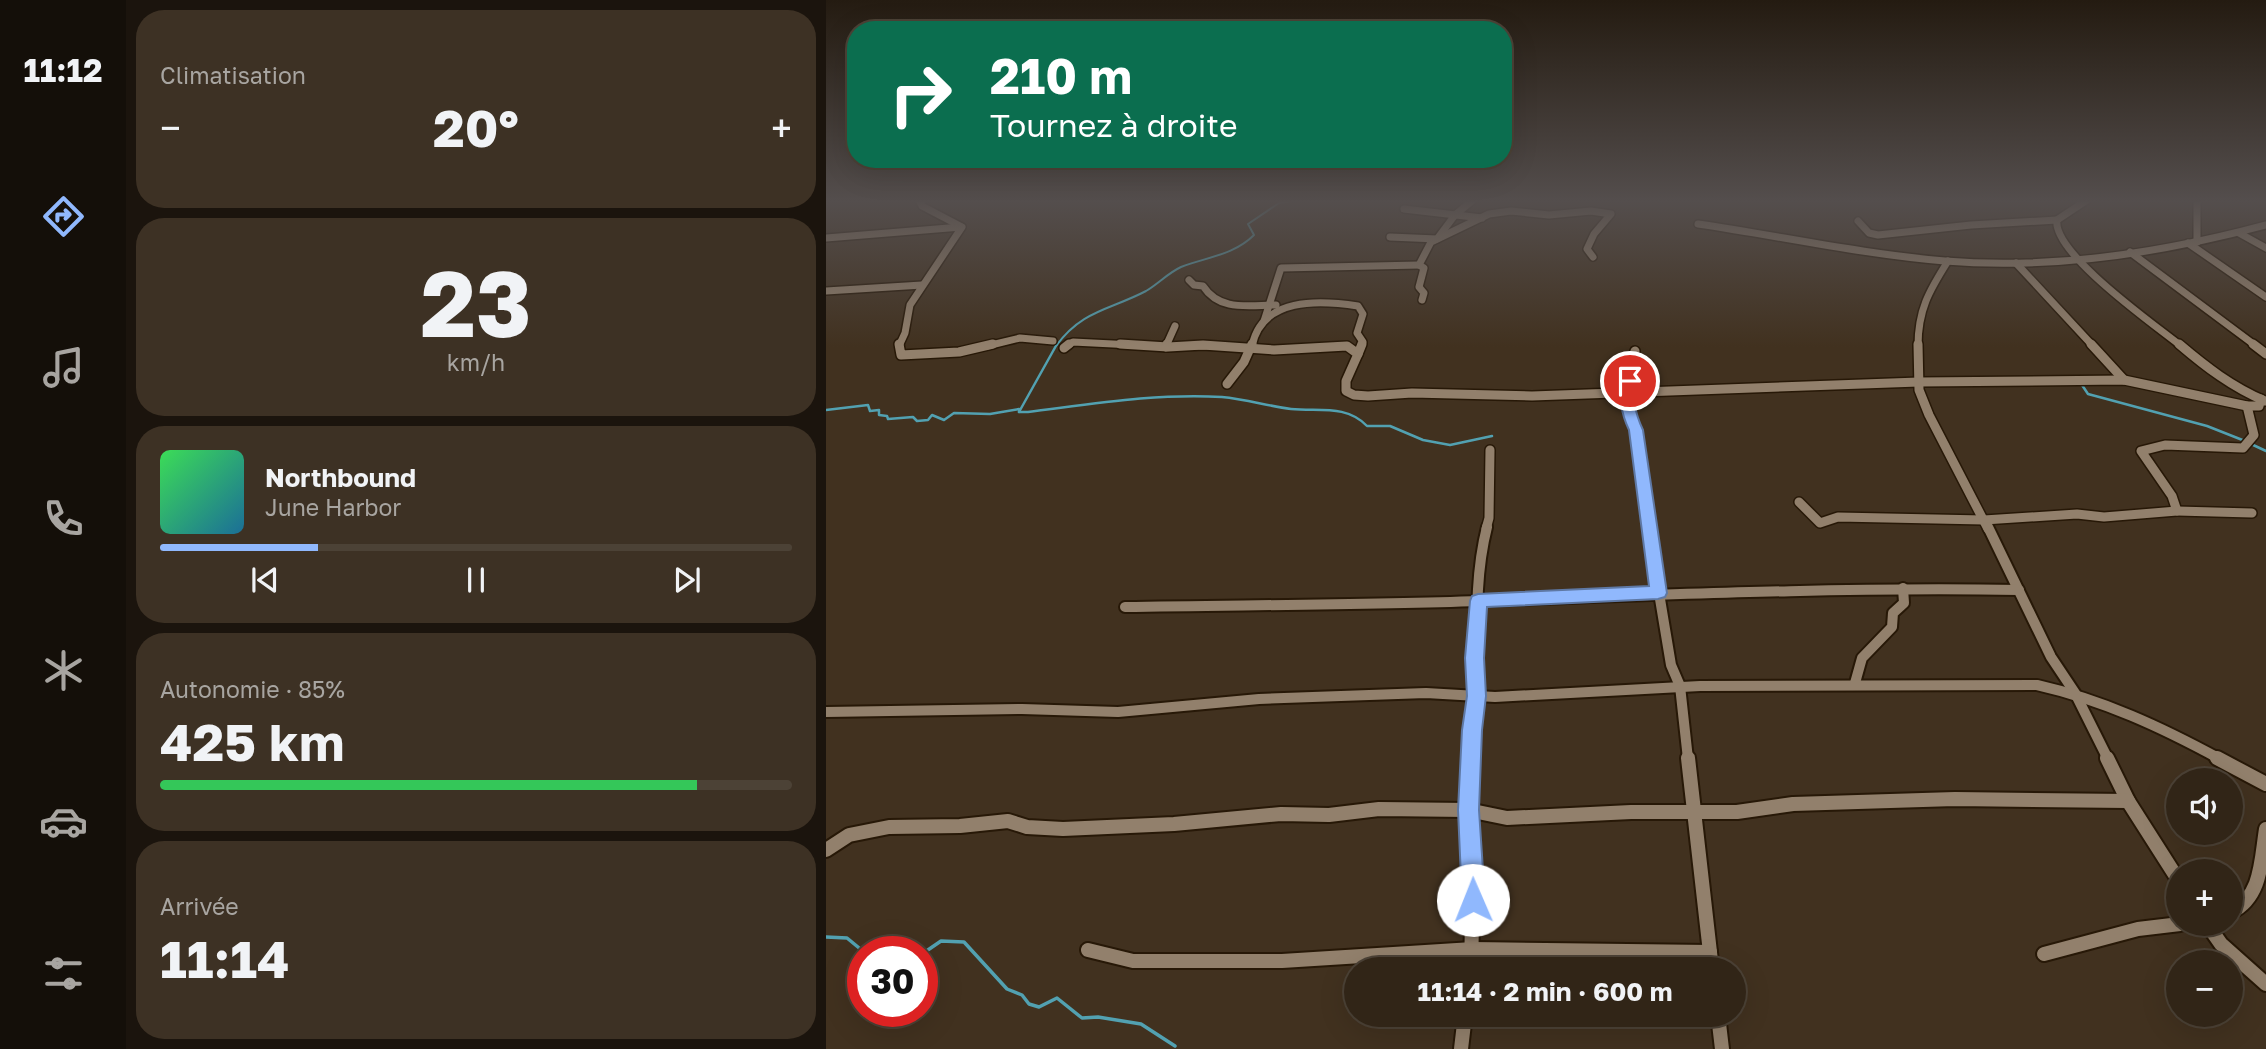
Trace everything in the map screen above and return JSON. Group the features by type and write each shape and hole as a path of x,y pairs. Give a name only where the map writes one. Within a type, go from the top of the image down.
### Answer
{"street":[{"path":"947,249 910,305 905,333 899,345 901,355 967,351 1021,338 1045,338 1053,341"},
{"path":"1419,265 1426,249"},
{"path":"1587,249 1593,257"},
{"path":"1852,249 1948,261 2016,263 2151,249"},
{"path":"1189,280 1194,285 1203,286 1225,306 1323,303 1358,306 1363,314 1357,332 1363,342 1346,381 1346,391 1354,395 1412,393 1490,396 1919,382 2124,380 2247,406 2259,406 2264,400 2213,372 2074,258 2068,249"},
{"path":"2200,249 2266,297"},
{"path":"2130,252 2266,354"},
{"path":"1948,261 1927,295 1918,323 1919,382 1929,415 2051,657 2075,692 2128,800 2166,860"},
{"path":"2016,263 2081,337 2124,380"},
{"path":"1263,323 1270,297 1279,281 1281,268 1288,266 1419,265 1424,268 1419,287 1424,293 1422,300"},
{"path":"826,291 922,285"},
{"path":"1227,384 1251,348 1253,336 1263,323 1275,312 1291,306"},
{"path":"1166,347 1174,326"},
{"path":"1064,348 1073,342 1166,347 1203,345 1274,350 1347,346 1358,354"},
{"path":"1635,351 1629,367 1629,415 1637,438 1658,593 1671,665 1680,686 1711,957"},
{"path":"2177,512 2172,496 2141,451 2165,445 2243,448 2254,435 2247,406"},
{"path":"1472,957 1473,875 1468,810 1472,730 1477,696 1475,658 1478,601 1483,542 1489,518 1490,450"},
{"path":"1799,502 1820,523 1838,517 1984,520 2077,514 2104,517 2177,512 2252,513"},
{"path":"1125,607 1478,601 1658,593 1772,593 1903,588 2019,590"},
{"path":"1855,683 1856,664 1871,645 1892,626 1893,614 1904,603 1903,588"},
{"path":"826,712 1022,709 1118,712 1259,699 1426,693 1519,696 1680,686 1784,687 1855,683 2037,685 2075,692 2140,718 2266,784"},
{"path":"826,850 849,835 889,827 1008,821 1027,827 1063,829 1379,809 1468,810 1507,818 1631,812 1737,812 1793,804 1955,799 2128,800"},
{"path":"2243,906 2255,890 2266,829"},
{"path":"2044,954 2138,929 2166,926"},
{"path":"2215,936 2266,984"},
{"path":"1088,950 1133,961 1282,961 1473,950 1710,952"},
{"path":"1461,1049 1464,1027"},
{"path":"1719,1027 1722,1049"}],"waterway":[{"path":"1056,346 1086,318 1146,291 1181,267 1234,249"},
{"path":"1019,412 1057,344"},
{"path":"2082,385 2088,394 2207,426 2245,441"},
{"path":"1019,412 1149,398 1222,397 1291,409 1341,412 1350,414 1367,426 1390,426 1423,440 1450,445 1492,436"},
{"path":"826,410 868,405 870,411 879,410 879,415 887,416 888,419 913,417 917,421 928,420 932,415 944,420 954,413 990,414 1019,409 1019,412"},
{"path":"2251,444 2266,451"},
{"path":"826,937 847,938"},
{"path":"938,943 964,942 1007,989 1022,995 1029,1004 1039,1007 1057,998 1082,1018 1098,1017 1141,1024 1175,1046"}],"route":[{"path":"1473,900 1468,810 1472,730 1477,696 1475,658 1478,601 1658,593 1639,446 1629,415 1627,393 1630,381"}]}
